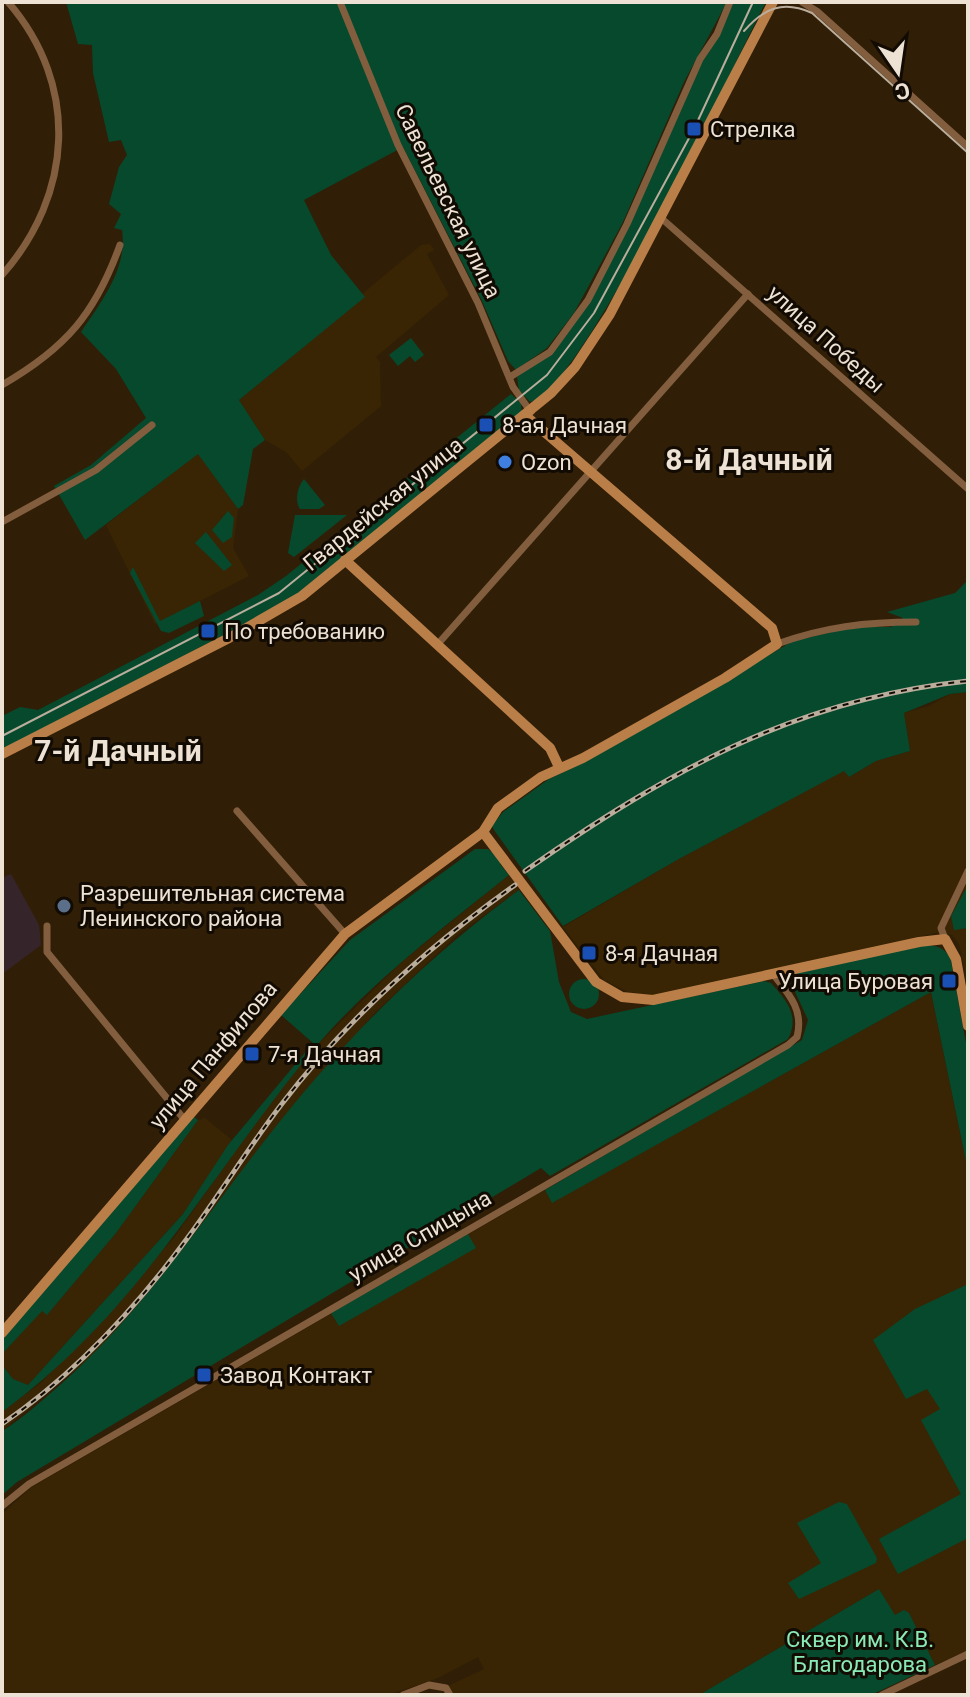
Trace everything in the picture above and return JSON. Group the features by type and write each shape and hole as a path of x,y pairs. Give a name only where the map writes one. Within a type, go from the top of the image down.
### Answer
{"main road":[{"name":"Гвардейская улица","path":"2,754 271,615 529,414 584,353 610,314 773,2"},
{"path":"529,414 590,471 772,628 777,644"},
{"path":"345,560 550,748 559,767"},
{"name":"улица Панфилова","path":"2,1333 345,934 483,832 498,808 559,767 583,758 725,678 777,644"},
{"path":"483,832 590,976 607,991 622,997 653,1000 945,939 952,949 968,1026"}],"street":[{"path":"2,275 31,237 56,182 60,141 52,81 34,36 8,2"},
{"name":"Савельевская улица","path":"340,2 398,145 478,303 529,414"},
{"path":"510,377 550,352 588,300 627,224 700,59 717,34 730,2"},
{"path":"802,2 818,12 968,147"},
{"name":"улица Победы","path":"660,217 968,489"},
{"path":"2,385 57,348 80,327 109,276 120,245"},
{"path":"437,645 748,294"},
{"path":"2,522 96,470 152,425"},
{"path":"777,644 821,628 854,623 916,622"},
{"path":"237,811 345,934"},
{"path":"945,939 941,928 968,871"},
{"path":"47,926 47,952 184,1119"},
{"name":"улица Спицына","path":"2,1506 29,1484 788,1045 797,1037 799,1016 795,1003 773,974"},
{"path":"882,1695 968,1654"},
{"path":"403,1695 429,1685 446,1688 450,1695"}],"shaded area":[{"path":"430,244 434,250 427,254 449,295 376,357 380,362 381,406 302,471 286,452 265,440 239,400 364,297 362,294 421,245"},
{"path":"198,453 238,509 233,548 249,576 155,624 106,525"},
{"path":"968,692 968,986 959,944 952,935 940,932 654,995 628,992 604,980 563,927 677,860 845,770 849,777 876,761 910,751 904,713 929,706 950,694"},
{"path":"11,874 39,925 41,945 2,974 2,878"},
{"path":"509,875 519,890 457,935 373,1015 269,1135 189,1244 124,1322 90,1358 2,1431 2,1412 42,1382 173,1239 272,1100 317,1045 404,960"},
{"path":"931,992 968,1171 968,1650 935,1665 909,1613 895,1616 879,1589 699,1695 454,1695 448,1686 484,1669 478,1657 438,1678 388,1695 2,1695 2,1514 32,1487 545,1190 553,1202"},
{"path":"205,1118 232,1140 183,1214 28,1385 13,1379 2,1365 2,1354 42,1310 48,1314 116,1233 198,1120"}],"green space":[{"path":"66,2 727,2 684,82 623,222 574,313 547,348 516,370 508,361 482,301 403,147 304,200 331,255 365,297 239,400 265,440 253,449 243,505 238,509 198,454 85,540 54,486 91,465 146,418 116,369 81,332 111,284 121,258 122,230 114,228 121,214 109,204 119,167 127,155 121,140 109,142 93,73 92,45 78,44"},
{"path":"733,2 766,2 655,222 618,288 553,385 530,402 519,390 517,377 549,350 576,318 599,281 620,242 689,83"},
{"path":"411,338 424,355 415,362 410,356 398,366 389,355"},
{"path":"511,394 521,403 522,414 300,592 270,611 2,750 2,716 20,707 38,710 258,595 286,576"},
{"path":"304,479 325,505 319,509 300,509 298,505 298,493"},
{"path":"228,511 234,518 232,537 223,543 212,530"},
{"path":"295,515 347,515 294,557 288,553"},
{"path":"206,532 232,565 224,571 195,543"},
{"path":"133,567 160,621 200,601 204,616 169,633 161,631 130,573"},
{"path":"968,580 968,692 950,694 904,713 910,751 876,761 849,777 844,771 677,860 563,926 494,830 492,826 503,812 549,779 585,762 793,641 854,627 891,627 903,618 887,612 955,593"},
{"path":"475,849 488,849 503,862 500,864 509,875 407,958 335,1025 276,1097 134,1286 51,1372 2,1412 2,1365 13,1379 28,1385 183,1214 228,1145 313,1043 281,1015 350,940"},
{"path":"968,885 968,928 954,930 951,916"},
{"path":"519,890 550,931 559,982 571,1012 587,1019 764,981 771,983 790,1009 793,1023 788,1039 550,1176 541,1168 17,1482 2,1495 2,1431 59,1386 117,1328 170,1266 269,1135 355,1035 417,974"},
{"path":"921,945 940,948 951,961 968,1054 968,1171 931,992 552,1203 545,1190 802,1040 808,1020 791,983 794,974"},
{"path":"584,979 595,983 599,994 595,1005 584,1009 573,1005 569,994 573,983"},
{"path":"194,1117 198,1120 116,1233 47,1315 42,1311 2,1354 2,1340"},
{"path":"468,1234 476,1248 339,1326 331,1313"},
{"path":"968,1284 968,1538 898,1574 879,1539 961,1494 921,1420 940,1409 927,1389 906,1399 873,1340 915,1309"},
{"path":"839,1502 847,1504 877,1558 876,1563 799,1599 788,1583 821,1563 797,1523"},
{"name":"Сквер им. К.В. Благодарова","path":"879,1589 895,1615 904,1610 909,1613 935,1665 871,1695 699,1695"}],"tram line":[{"path":"2,736 279,593 547,375 594,313 694,129 753,2"},
{"path":"744,31 775,8 792,7 812,13 968,153"}],"railway":[{"path":"525,871 629,802 734,746 845,704 905,690 968,681"},
{"path":"2,1424 54,1384 102,1340 146,1291 281,1105 333,1043 420,959 515,885"}],"place":[{"name":"Стрелка","path":"694,129"},
{"name":"8-ая Дачная","path":"486,425"},
{"name":"Ozon","path":"505,462"},
{"name":"По требованию","path":"208,631"},
{"name":"Разрешительная система Ленинского района","path":"64,906"},
{"name":"8-я Дачная","path":"589,953"},
{"name":"Улица Буровая","path":"949,981"},
{"name":"7-я Дачная","path":"252,1054"},
{"name":"Завод Контакт","path":"204,1375"}],"district":[{"name":"8-й Дачный","path":"749,459"},
{"name":"7-й Дачный","path":"118,750"}]}
